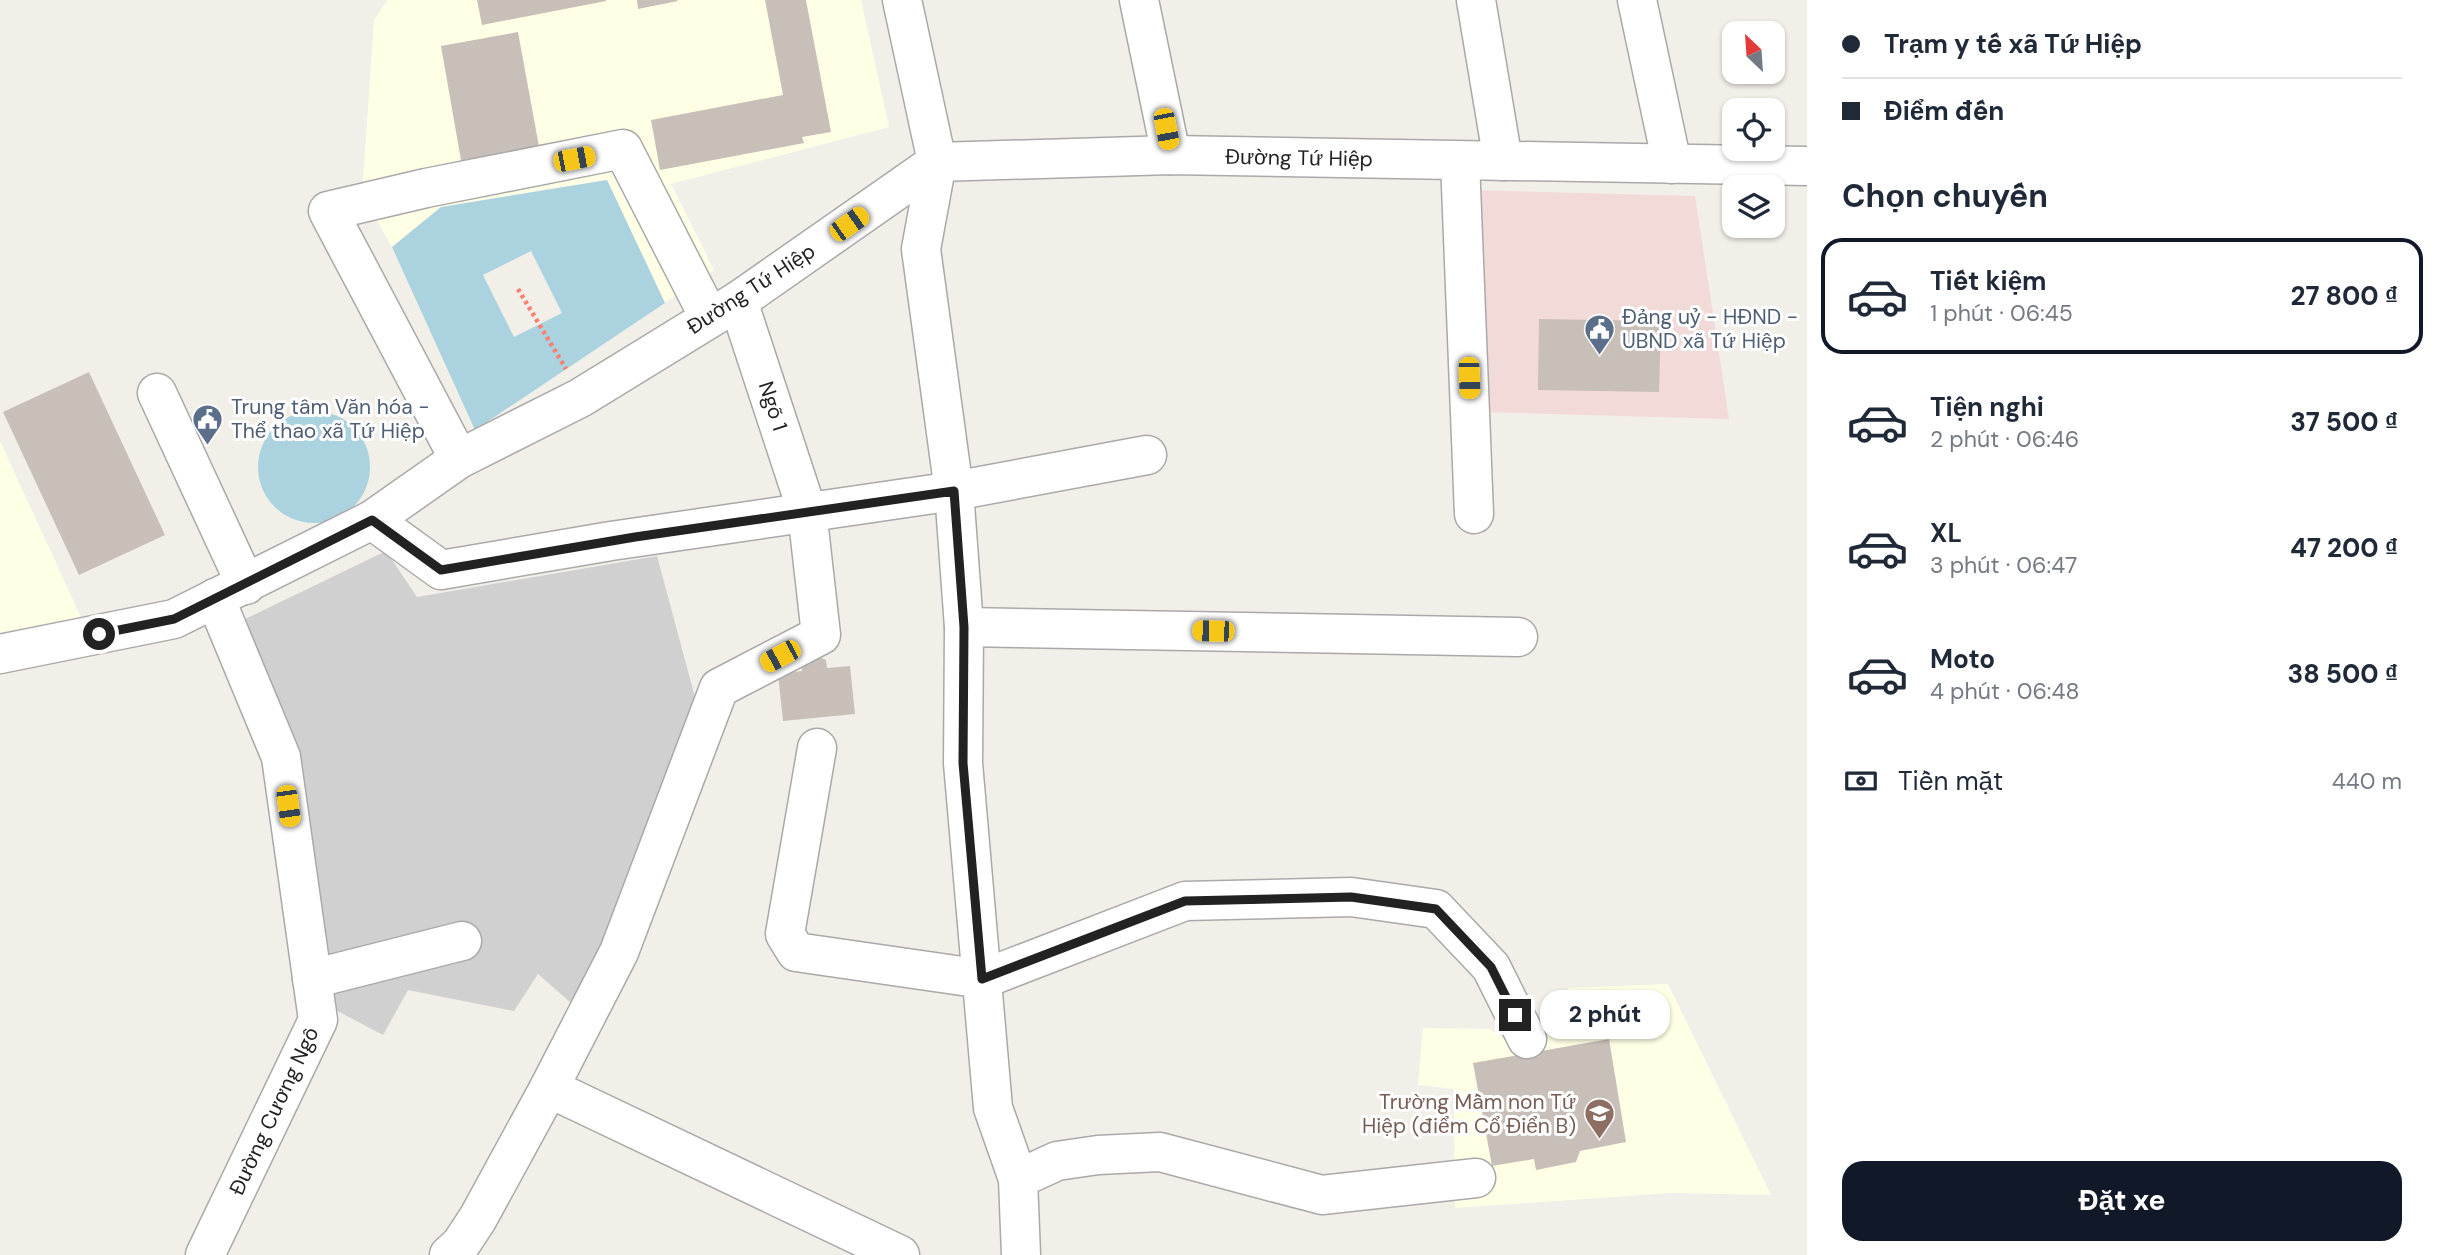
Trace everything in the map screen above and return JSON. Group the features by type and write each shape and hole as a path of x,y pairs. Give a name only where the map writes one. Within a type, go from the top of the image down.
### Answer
{"street":[{"path":"902,0 937,162 921,249 954,491 964,627 963,763 993,1108 1018,1179 1021,1255"},
{"path":"1139,0 1171,155"},
{"path":"1476,0 1503,161"},
{"path":"1637,0 1672,164"},
{"name":"Ngõ 1","path":"458,459 328,211 426,188 623,149 724,309 807,511 821,635 719,688 619,951 549,1088"},
{"name":"Đường Tứ Hiệp","path":"0,654 174,619 372,520 458,459 580,398 724,309 937,162 1171,155 1807,166"},
{"path":"1460,161 1474,514"},
{"name":"Đường Cương Ngô","path":"157,393 231,592 281,757 317,1020 205,1255"},
{"path":"372,520 441,570 598,543 954,491 1147,455"},
{"path":"964,627 1518,636"},
{"path":"817,748 785,934 796,952 982,979 1185,901 1351,897 1436,909 1491,967 1527,1039"},
{"path":"312,979 462,941"},
{"path":"449,1255 461,1244 478,1218 549,1088 900,1255"},
{"path":"1018,1179 1057,1161 1098,1155 1160,1152 1322,1195 1476,1178"}],"path":[{"path":"518,289 570,376"}],"shaded area":[{"path":"387,0 861,0 889,127 671,184 714,270 665,303 607,180 441,207 392,247 362,195 374,21"},
{"path":"1471,190 1695,196 1729,419 1479,412"},
{"path":"0,441 84,624 0,638"},
{"path":"386,551 417,597 657,556 699,712 579,1010 538,974 514,1011 408,990 383,1035 328,1006 239,622"},
{"name":"Trường Mầm non Tứ Hiệp (điểm Cổ Điển B)","path":"1668,984 1771,1195 1670,1193 1455,1208 1454,1089 1418,1085 1423,1028 1490,1029 1511,1044 1571,1028 1568,988"}],"water":[{"path":"607,180 665,303 475,430 392,247 441,207","holes":["531,251 562,313 514,337 483,275"]},
{"path":"314,411 336,415 354,427 366,445 370,467 366,489 354,507 336,519 314,523 292,519 274,507 262,489 258,467 262,445 274,427 292,415"}],"building":[{"path":"477,0 606,0 606,1 482,25"},
{"path":"637,0 677,0 678,1 638,9"},
{"path":"765,0 806,0 831,132 802,137 804,143 660,170 651,120 783,95"},
{"path":"518,32 540,152 462,166 441,46"},
{"name":"Đảng uỷ - HĐND - UBND xã Tứ Hiệp","path":"1539,319 1661,321 1659,392 1538,390"},
{"path":"89,372 165,535 79,575 3,412"},
{"path":"814,655 826,660 827,668 850,666 855,714 783,721 778,674 802,671 801,660"},
{"path":"1609,1039 1626,1142 1580,1151 1576,1162 1536,1170 1534,1159 1492,1166 1473,1063"}],"place":[{"name":"Đảng uỷ - HĐND - UBND xã Tứ Hiệp","path":"1599,356"},
{"name":"Trung tâm Văn hóa - Thể thao xã Tứ Hiệp","path":"208,446"},
{"name":"Trường Mầm non Tứ Hiệp (điểm Cổ Điển B)","path":"1599,1141"}],"route":[{"path":"99,634 174,619 372,520 441,570 635,537 954,491 964,627 963,763 982,979 1185,901 1351,897 1436,909 1491,967 1515,1015"}]}
